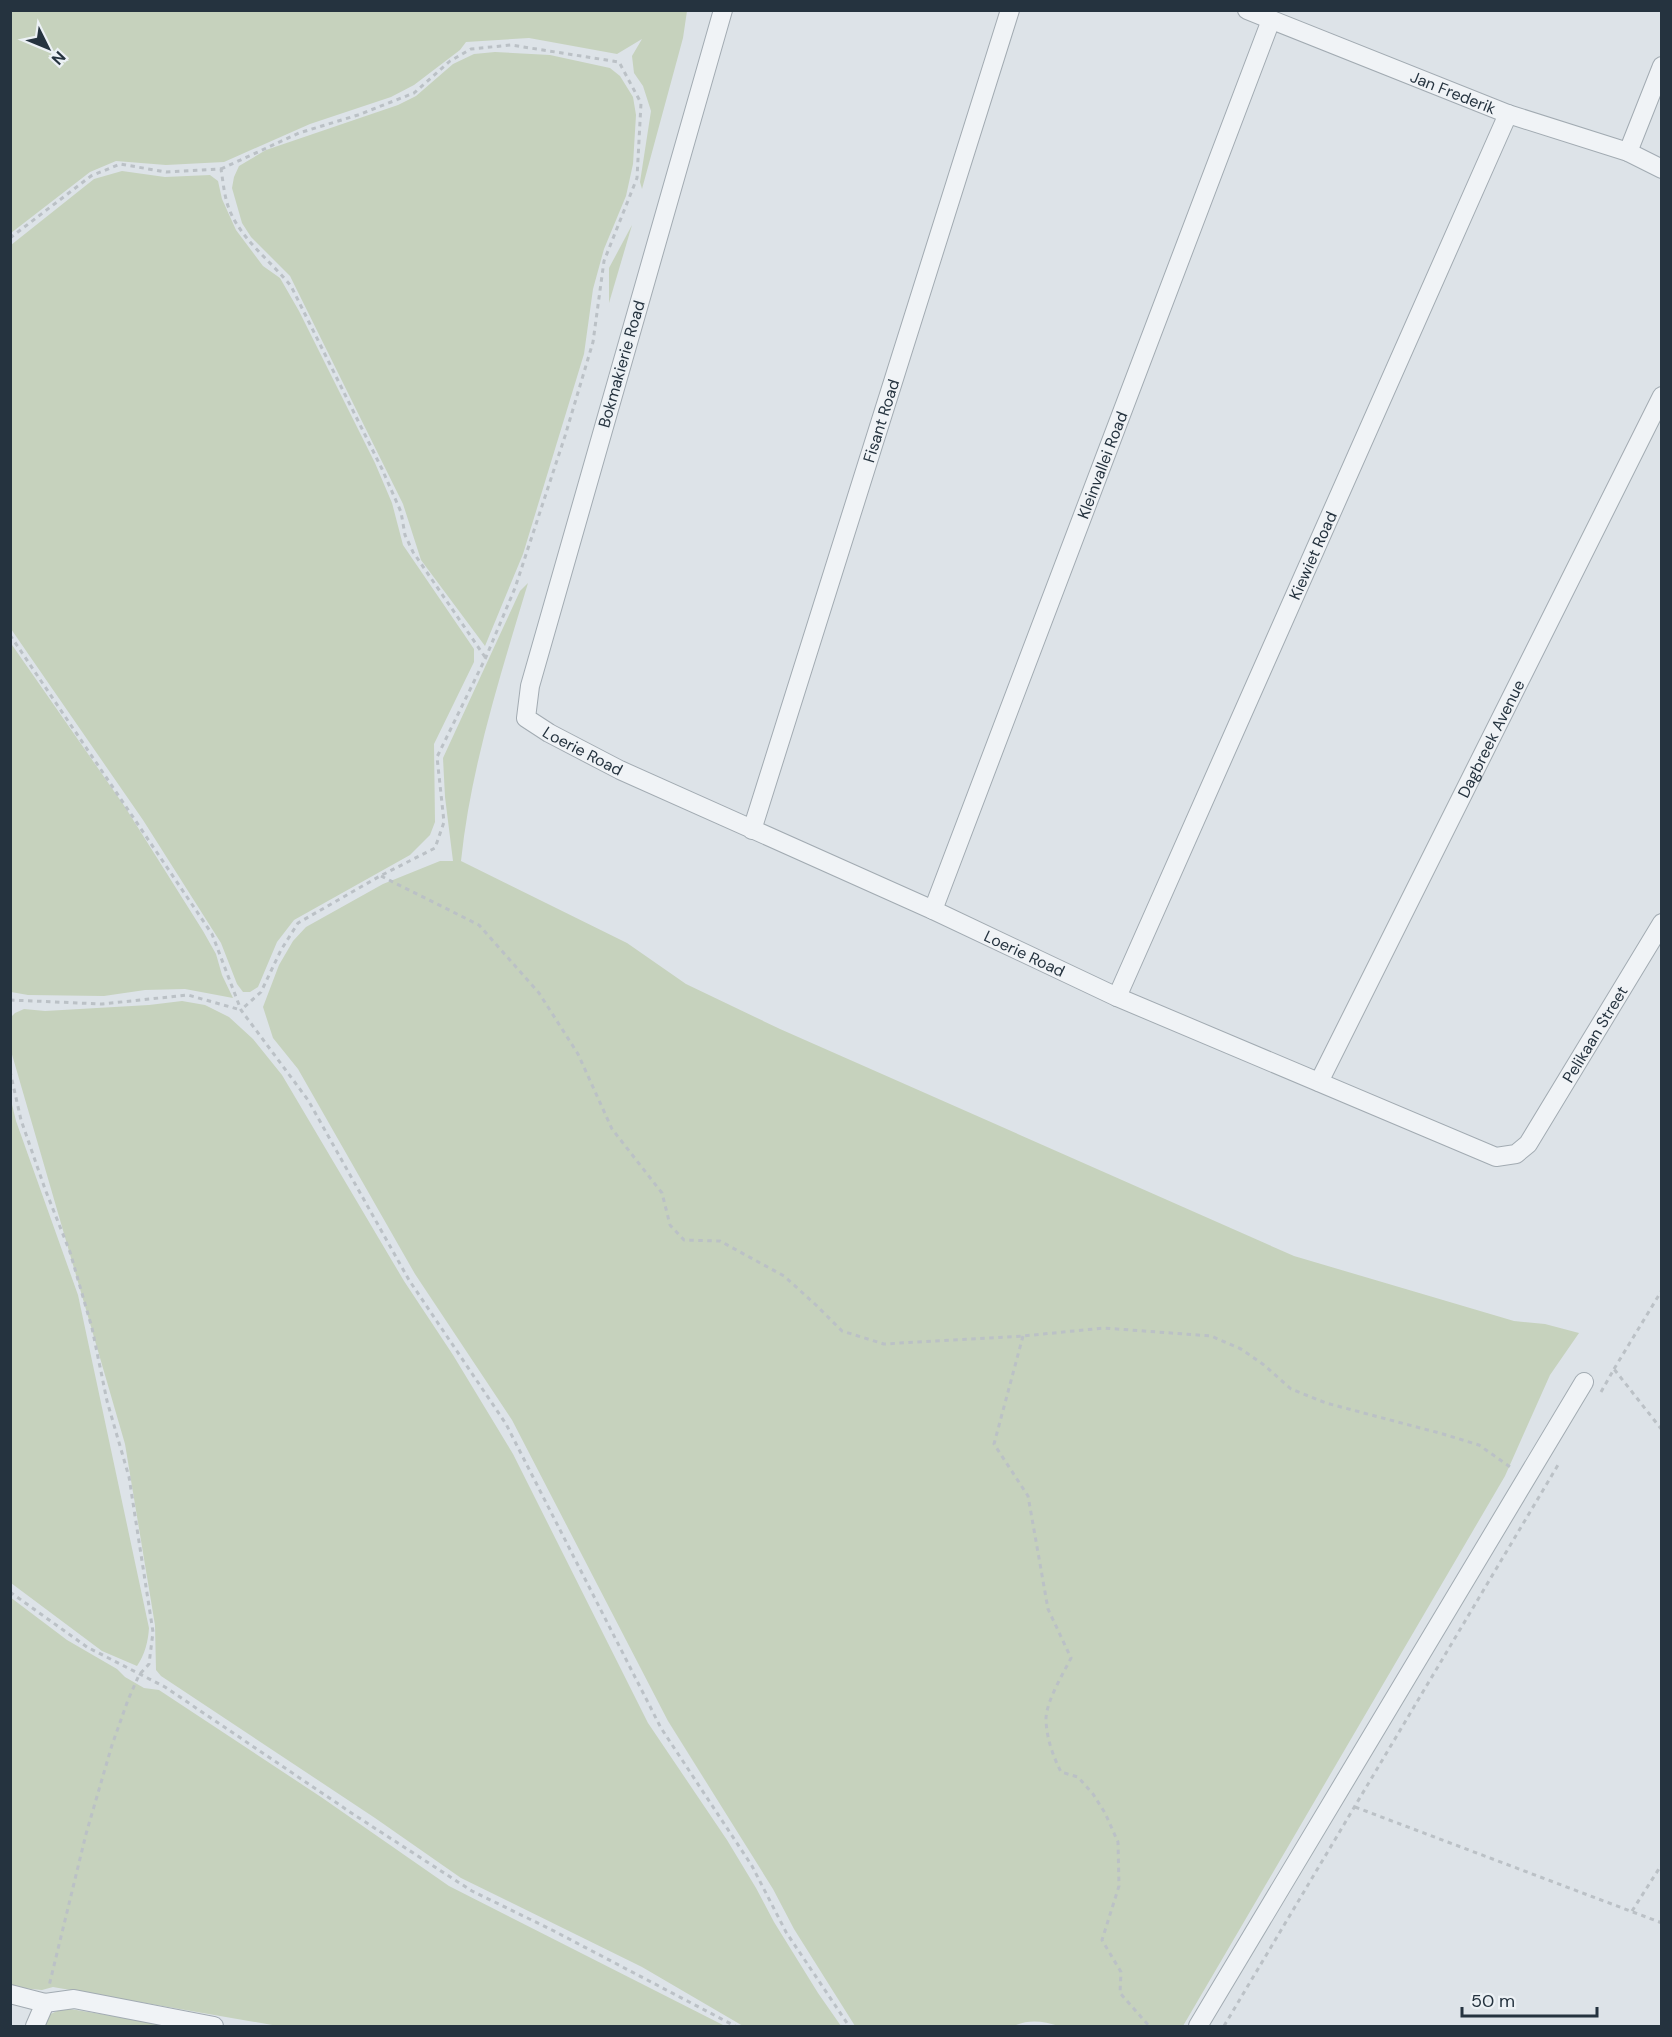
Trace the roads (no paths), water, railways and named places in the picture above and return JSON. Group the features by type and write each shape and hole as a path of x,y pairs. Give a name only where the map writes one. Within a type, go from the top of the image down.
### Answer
{"street":[{"name":"Bokmakierie Road","path":"526,718 530,686 723,10"},
{"name":"Fisant Road","path":"752,831 1010,10"},
{"name":"Jan Frederik","path":"1247,10 1508,114 1628,152 1662,169"},
{"name":"Kleinvallei Road","path":"933,910 1271,20"},
{"path":"1628,152 1662,66"},
{"name":"Kiewiet Road","path":"1117,997 1508,114"},
{"name":"Dagbreek Avenue","path":"1319,1082 1662,396"},
{"name":"Loerie Road","path":"526,718 549,734 620,770 933,910 1117,997 1496,1158 1516,1154 1528,1144"},
{"name":"Pelikaan Street","path":"1528,1144 1662,923"},
{"path":"1198,2026 1584,1382"},
{"path":"10,1994 45,2003 74,2000 214,2026"},
{"path":"35,2026 45,2003"}]}
